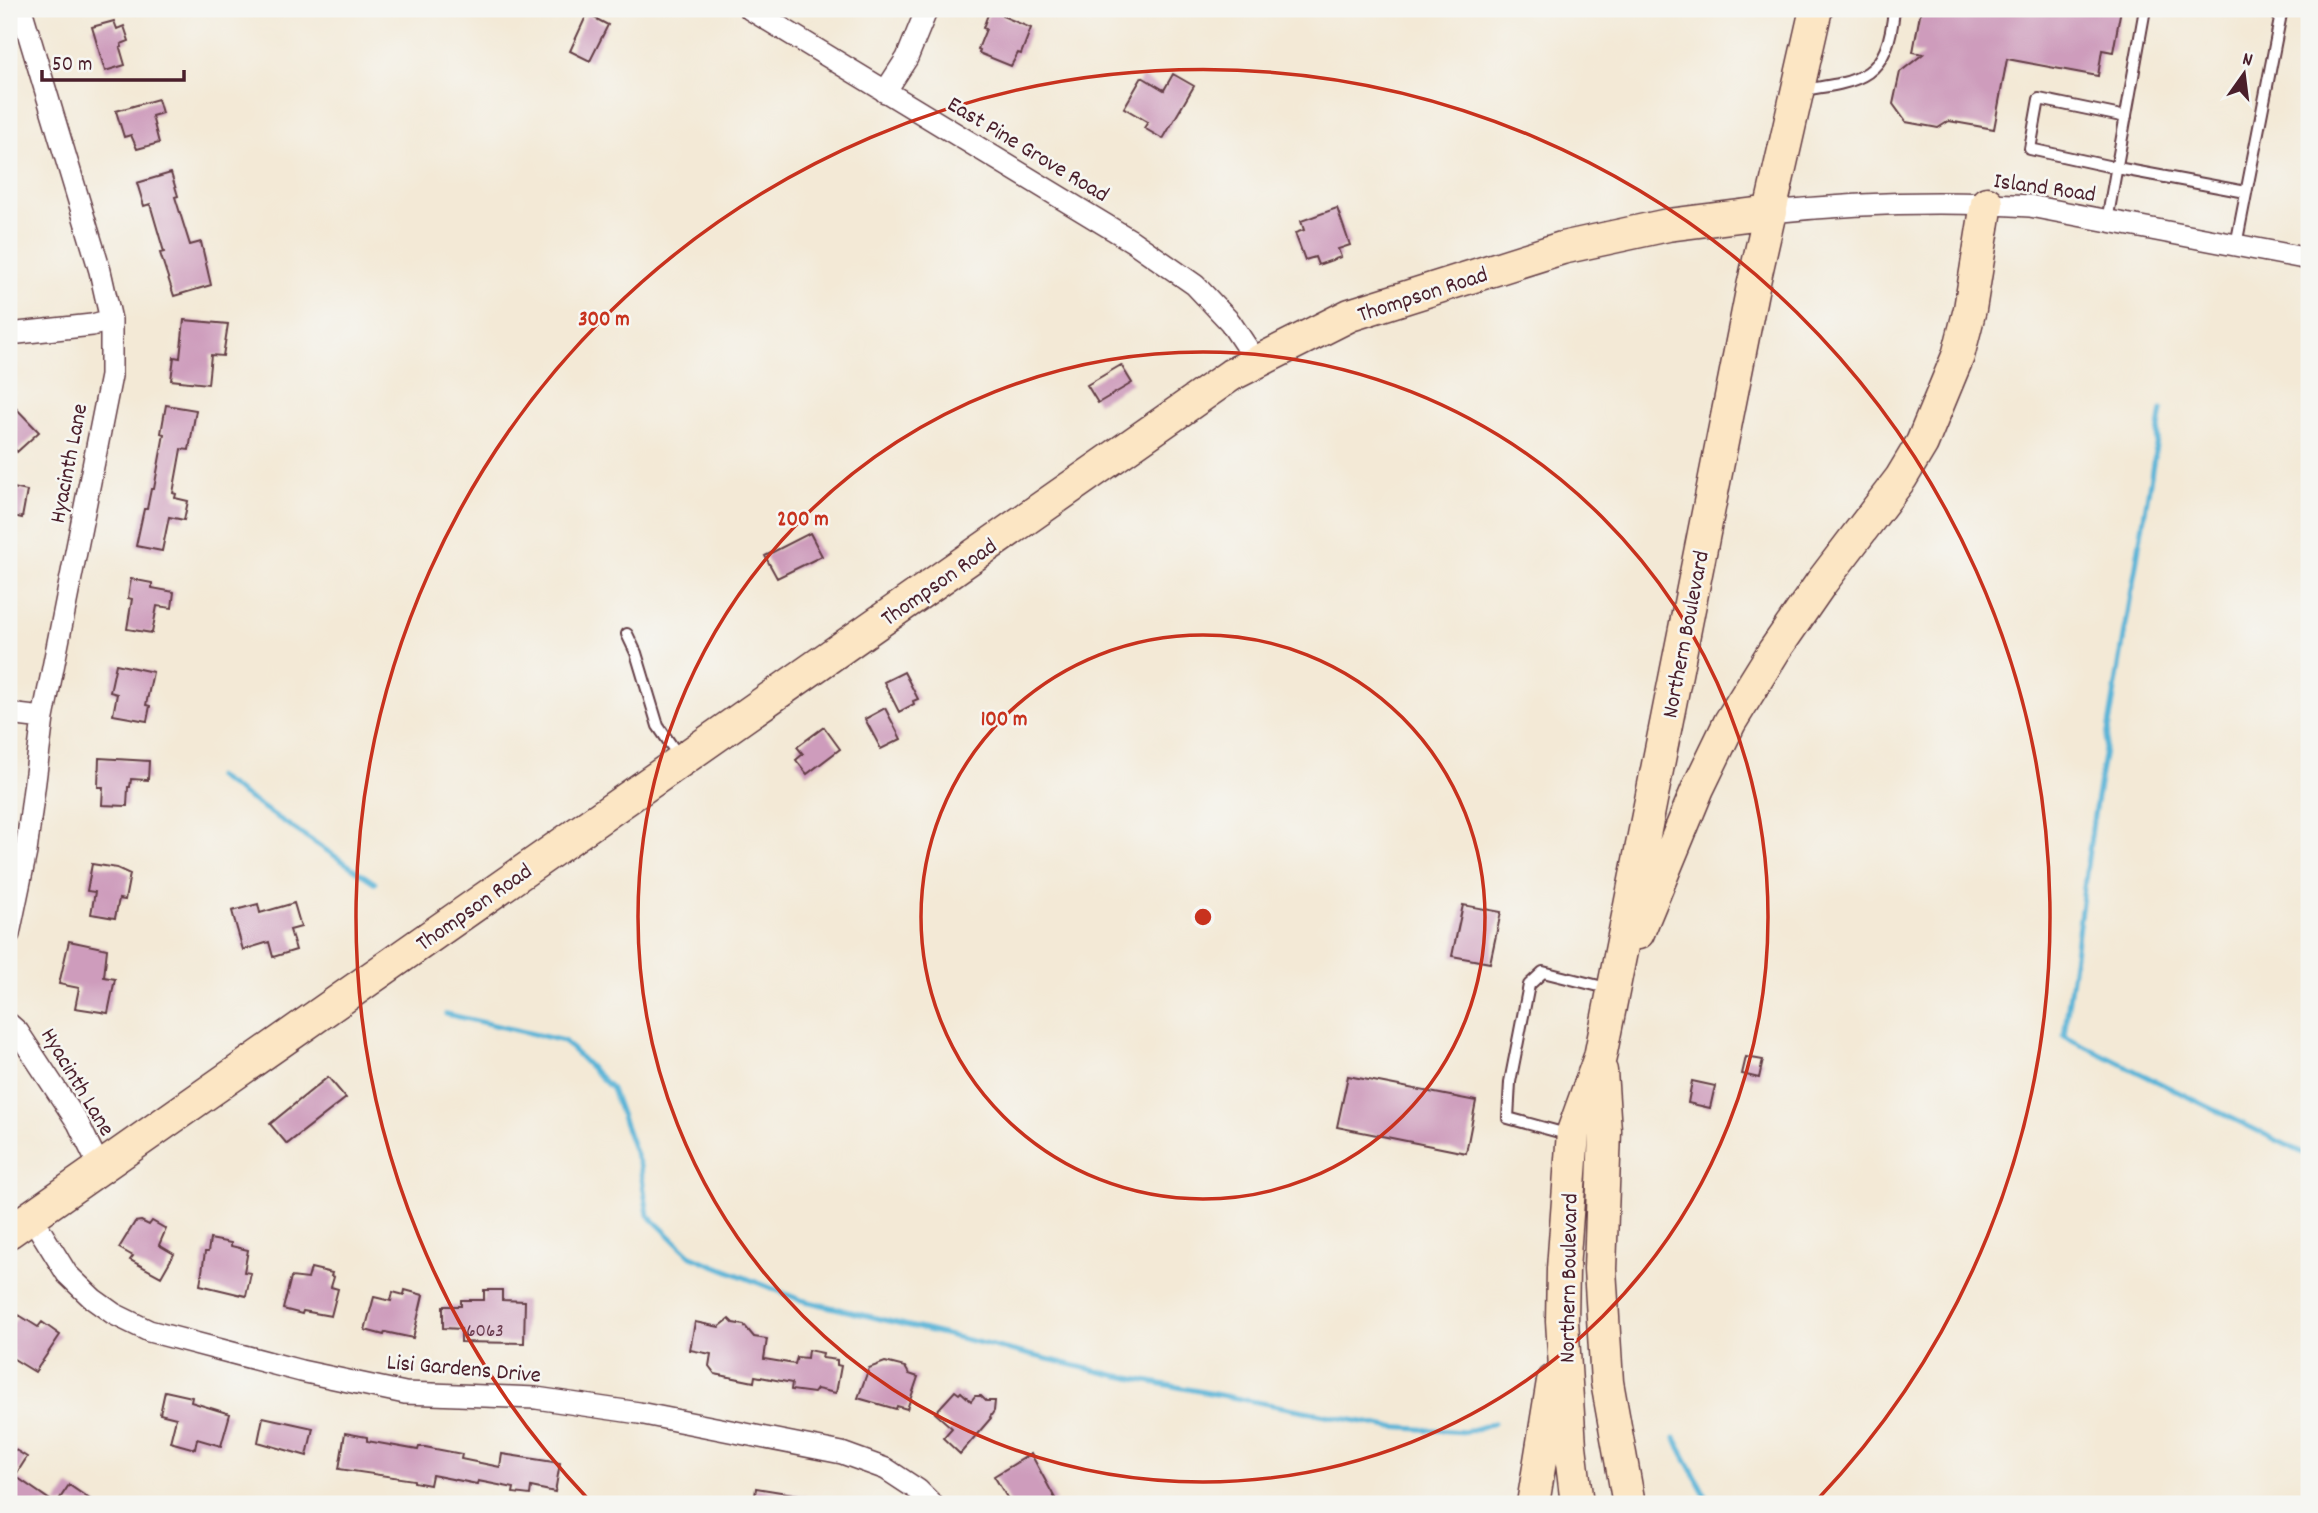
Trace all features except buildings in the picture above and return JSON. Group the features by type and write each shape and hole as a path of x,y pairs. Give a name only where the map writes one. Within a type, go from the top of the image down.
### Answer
{"main road":[{"path":"1771,212 1816,9"},
{"path":"1616,975 1640,930 1698,788 1730,722 1774,651 1821,583 1901,478 1922,443 1958,356 1970,309 1987,203"},
{"name":"Thompson Road","path":"20,1224 1231,375 1349,315 1562,248 1668,225 1771,212"},
{"name":"Northern Boulevard","path":"1577,1504 1570,1446 1562,1321 1573,1136 1600,1057 1749,305 1771,212"},
{"name":"Northern Boulevard","path":"1600,1057 1605,1131 1601,1294 1607,1382 1629,1504"},
{"path":"1534,1504 1562,1321"}],"street":[{"name":"Hyacinth Lane","path":"9,934 26,852 43,718 111,376 111,320 100,271 21,9"},
{"name":"East Pine Grove Road","path":"750,9 1132,241 1195,285 1230,322 1256,361"},
{"path":"885,92 907,58 927,9"},
{"name":"Island Road","path":"1771,212 1852,204 1987,203 2030,206 2309,259"},
{"path":"9,334 92,325 111,320"},
{"path":"9,714 43,718"},
{"name":"Hyacinth Lane","path":"9,1024 18,1032 70,1112 100,1168"},
{"name":"Lisi Gardens Drive","path":"20,1224 67,1274 114,1314 149,1331 301,1371 405,1392 536,1398 639,1413 842,1453 886,1469 918,1490 932,1504"}],"lane":[{"path":"1798,91 1861,79 1873,70 1885,53 1893,30 1894,9"},
{"path":"2107,221 2145,9"},
{"path":"2236,245 2282,9"},
{"path":"2126,117 2039,99 2030,149 2246,192"},
{"path":"627,634 636,653 658,726 682,760"},
{"path":"1573,1136 1508,1118 1510,1082 1529,985 1543,972 1616,975"}],"waterway":[{"path":"2162,410 2093,821 2064,1036 2309,1156"},
{"path":"217,777 375,883"},
{"path":"446,1014 564,1041 612,1089 640,1166 648,1215 691,1256 801,1300 1114,1375 1389,1427 1465,1432 1494,1423"},
{"path":"1675,1438 1710,1504"}]}
